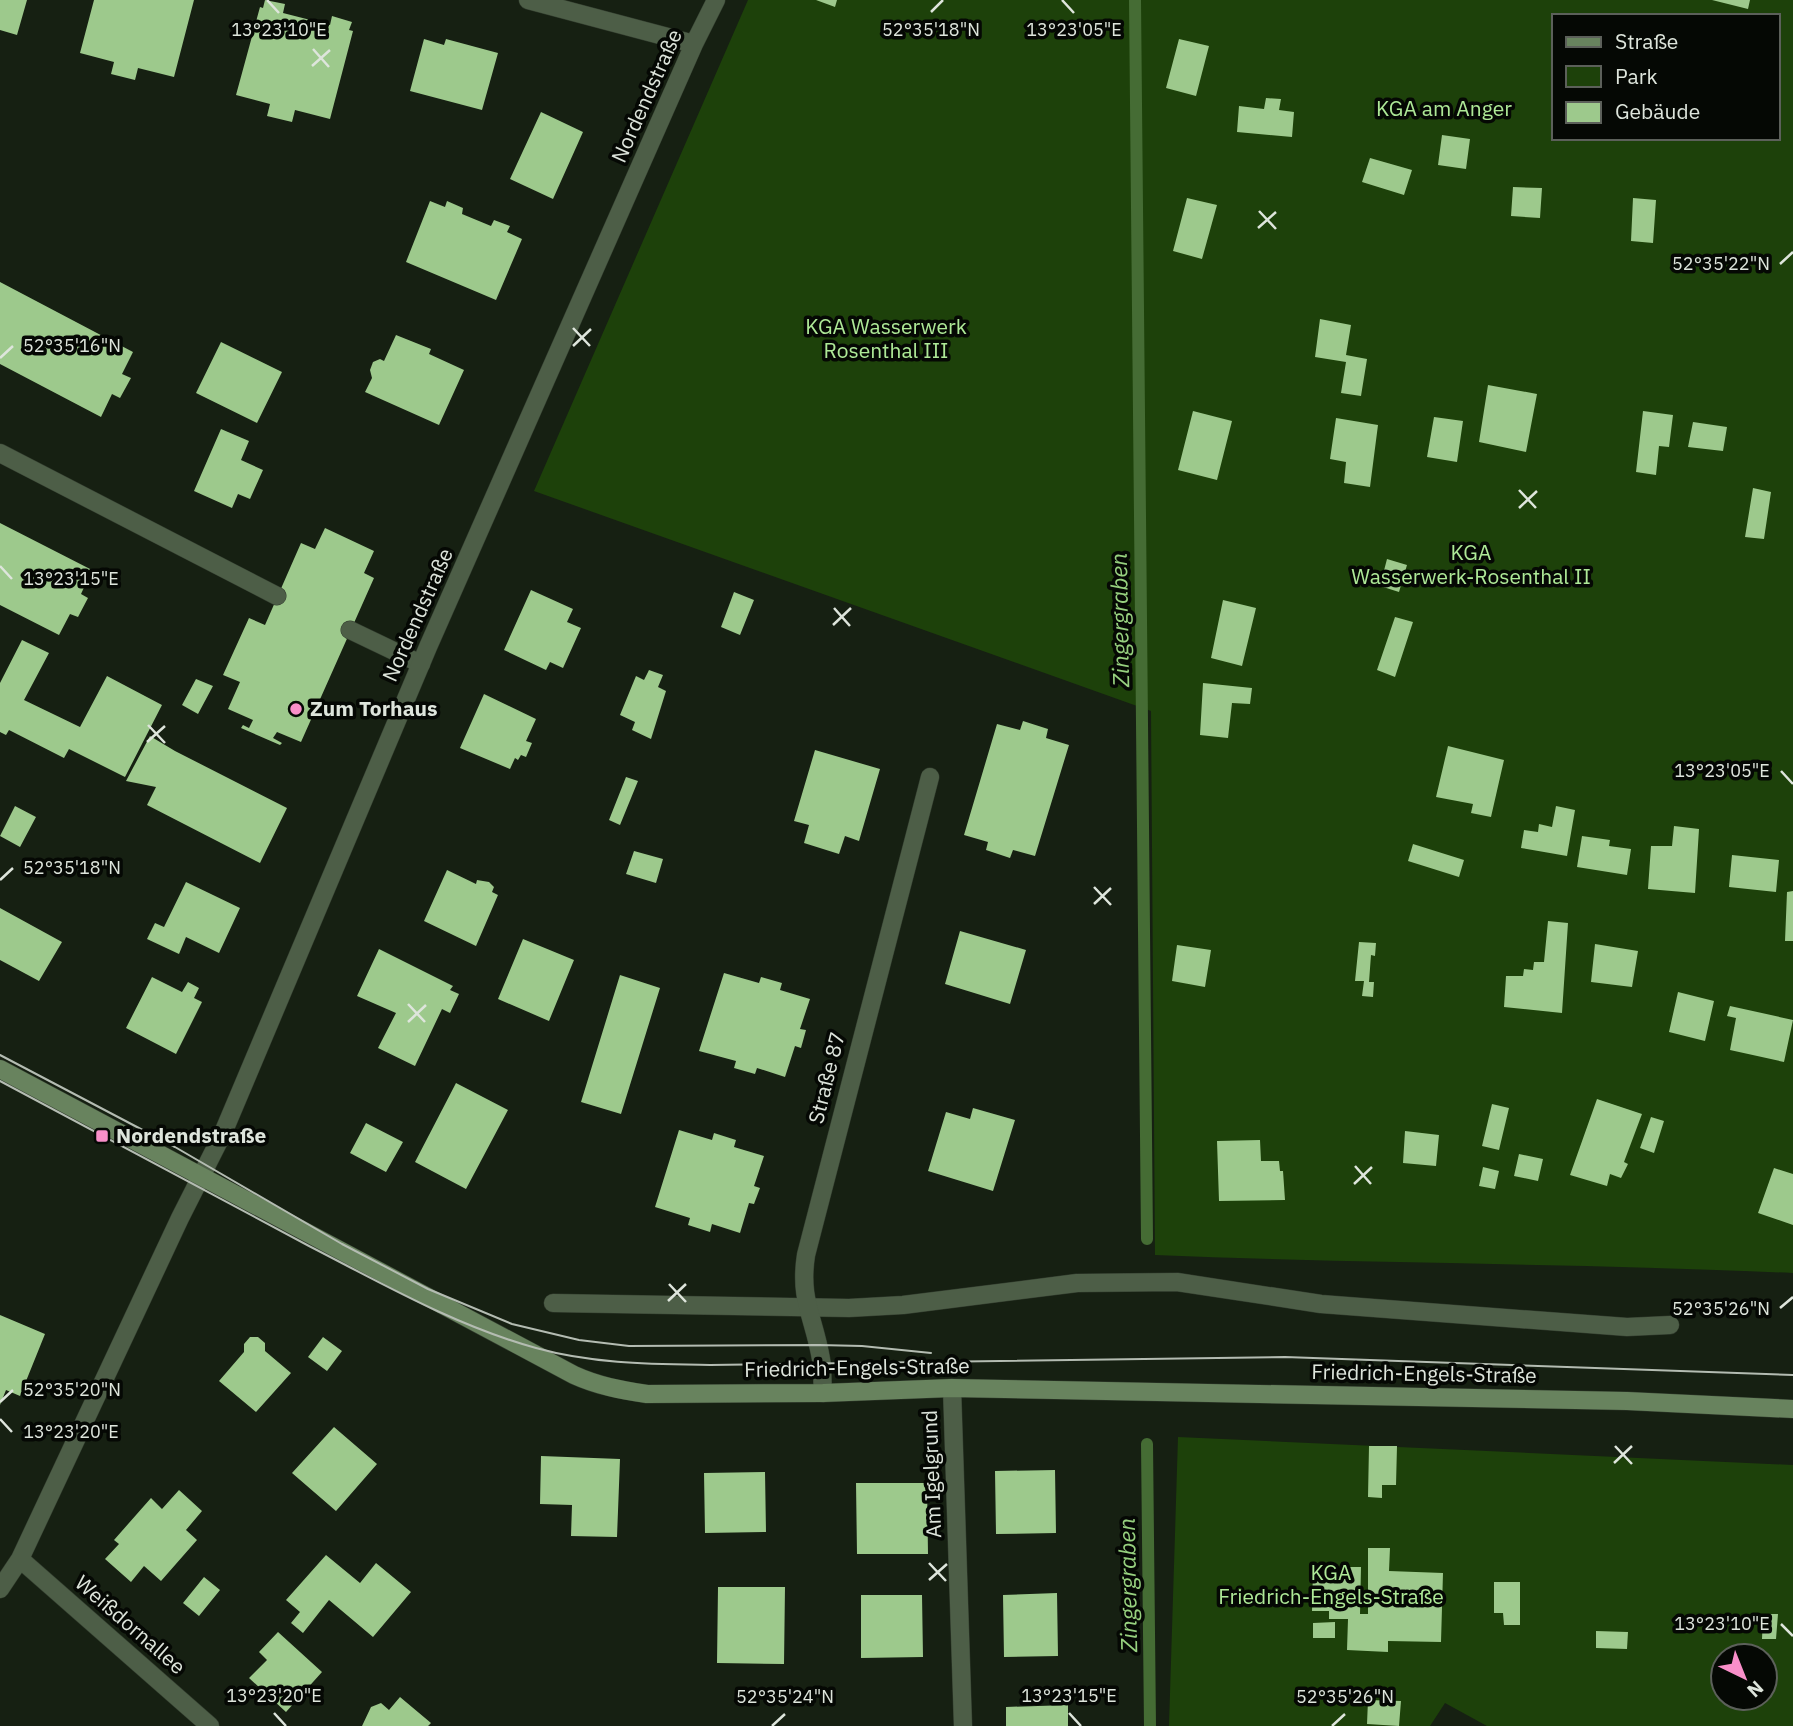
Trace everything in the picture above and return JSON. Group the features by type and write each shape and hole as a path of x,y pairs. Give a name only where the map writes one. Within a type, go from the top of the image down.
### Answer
{"main road":[{"name":"Friedrich-Engels-Straße","path":"0,1069 589,1382 647,1394 822,1393 952,1388 1614,1401 1793,1409"}],"street":[{"path":"528,0 694,44"},
{"name":"Nordendstraße","path":"0,1589 20,1559 180,1218 223,1133 421,664 694,44 716,0"},
{"path":"0,453 278,596"},
{"path":"351,630 421,664"},
{"name":"Straße 87","path":"822,1393 822,1363 807,1309 804,1283 806,1255 930,777"},
{"path":"553,1303 807,1309 881,1307 1077,1283 1177,1282 1321,1304 1627,1327 1670,1325"},
{"name":"Am Igelgrund","path":"952,1388 963,1726"},
{"name":"Weißdornallee","path":"20,1559 210,1726"}],"green space":[{"name":"KGA Wasserwerk-Rosenthal II","path":"748,0 1793,0 1793,1273 1155,1255 1151,711 534,491"},
{"name":"KGA Friedrich-Engels-Straße","path":"1178,1437 1793,1465 1793,1726 1487,1726 1445,1703 1430,1726 1169,1726"}],"building":[{"path":"0,0 27,0 17,35 0,30"},
{"path":"94,0 194,0 174,77 138,68 135,80 111,74 114,62 80,53"},
{"path":"265,0 285,4 283,13 330,25 332,16 352,22 349,30 353,31 330,119 295,110 292,122 267,116 270,104 236,95 260,7 263,8"},
{"path":"816,0 837,0 835,7"},
{"path":"1712,0 1750,0 1748,9"},
{"path":"424,39 444,45 446,39 498,53 482,110 410,91"},
{"path":"1179,39 1209,46 1196,96 1166,88"},
{"path":"1266,98 1281,99 1279,110 1294,112 1292,137 1237,132 1239,106 1264,109"},
{"path":"541,112 583,132 553,199 510,179"},
{"path":"1442,135 1470,139 1466,169 1438,165"},
{"path":"1370,158 1412,170 1404,195 1362,182"},
{"path":"1513,187 1542,188 1540,218 1511,216"},
{"path":"1187,198 1217,205 1202,259 1173,251"},
{"path":"1633,198 1656,200 1653,243 1631,241"},
{"path":"430,201 445,207 447,201 463,208 462,214 491,226 494,220 510,226 507,232 522,239 496,300 406,262"},
{"path":"0,282 133,352 122,374 131,378 120,398 112,394 101,417 0,364"},
{"path":"1320,319 1351,325 1346,355 1367,359 1361,396 1341,393 1346,362 1315,357"},
{"path":"396,335 431,349 429,354 464,370 439,425 365,392 372,378 370,370 373,362 380,359 384,361"},
{"path":"221,342 282,372 257,423 196,393"},
{"path":"1488,385 1537,394 1526,452 1479,442"},
{"path":"1193,411 1232,421 1217,480 1178,470"},
{"path":"1643,411 1673,415 1669,447 1659,446 1656,475 1636,472"},
{"path":"1434,417 1463,421 1457,462 1427,457"},
{"path":"1336,418 1378,425 1370,487 1344,483 1346,462 1330,459"},
{"path":"1693,422 1727,427 1723,451 1688,447"},
{"path":"221,429 249,441 241,460 263,470 250,499 238,494 232,508 194,491"},
{"path":"1753,488 1771,492 1764,539 1745,537"},
{"path":"0,523 92,570 81,594 88,598 78,617 70,614 59,635 0,605"},
{"path":"325,528 374,551 364,573 374,578 301,742 277,732 273,738 282,743 280,745 241,728 243,725 249,728 253,720 228,709 240,682 223,675 249,618 265,625 301,543 315,549"},
{"path":"1387,559 1407,565 1399,592 1380,586"},
{"path":"531,590 573,609 567,622 581,628 563,668 550,662 546,670 504,650"},
{"path":"734,592 754,600 740,635 721,627"},
{"path":"1223,600 1256,608 1242,666 1211,658"},
{"path":"1395,617 1413,622 1395,677 1377,670"},
{"path":"22,640 49,653 24,700 80,727 107,676 162,705 125,777 69,749 64,758 9,730 6,735 0,732 0,683"},
{"path":"649,670 663,675 658,687 666,691 651,739 632,730 635,722 620,715 636,676 644,680"},
{"path":"196,679 213,686 198,714 182,705"},
{"path":"1203,683 1252,688 1250,704 1232,703 1228,738 1200,735"},
{"path":"484,694 536,719 526,741 532,743 526,757 521,755 518,760 515,758 510,769 460,748"},
{"path":"1023,721 1048,729 1046,738 1069,745 1035,856 1013,850 1010,858 986,850 988,842 964,835 997,724 1020,730"},
{"path":"150,736 287,808 260,863 147,805 156,787 126,781"},
{"path":"1448,746 1504,760 1491,817 1471,813 1473,804 1436,797"},
{"path":"815,750 880,769 859,841 845,836 839,854 804,843 809,825 794,821"},
{"path":"626,777 638,781 620,825 609,820"},
{"path":"15,806 36,817 20,847 0,836"},
{"path":"1556,806 1575,810 1567,856 1521,848 1524,830 1538,832 1539,824 1552,827"},
{"path":"1674,826 1699,829 1695,893 1648,889 1651,846 1672,846"},
{"path":"1582,836 1610,840 1609,846 1631,849 1627,875 1577,867"},
{"path":"1413,844 1464,860 1459,877 1408,861"},
{"path":"634,851 663,859 656,883 626,874"},
{"path":"1732,855 1779,860 1776,892 1729,887"},
{"path":"447,870 476,884 477,880 489,882 494,887 492,892 498,895 476,946 424,921"},
{"path":"186,882 240,908 219,953 186,937 179,954 147,939 155,923 164,927"},
{"path":"1793,891 1793,941 1785,941 1787,892"},
{"path":"0,908 62,942 39,981 0,960"},
{"path":"1548,921 1568,923 1562,1013 1504,1007 1506,976 1523,976 1524,969 1533,970 1534,962 1544,962"},
{"path":"960,931 1026,950 1010,1004 945,984"},
{"path":"523,939 574,960 549,1021 498,999"},
{"path":"1359,942 1376,943 1375,956 1371,955 1369,982 1374,982 1373,997 1362,996 1364,981 1355,981"},
{"path":"1595,944 1638,951 1632,987 1591,982"},
{"path":"1177,945 1211,950 1205,987 1172,981"},
{"path":"379,949 453,986 450,990 459,994 450,1013 442,1009 415,1066 378,1048 396,1013 357,996"},
{"path":"724,973 759,983 761,977 782,983 780,990 810,999 800,1029 806,1030 801,1048 795,1046 785,1077 757,1068 755,1074 734,1068 736,1061 699,1051"},
{"path":"620,975 660,988 621,1114 581,1102"},
{"path":"152,977 182,992 188,982 199,988 194,998 202,1002 176,1054 126,1028"},
{"path":"1678,992 1714,1001 1705,1041 1669,1032"},
{"path":"1730,1006 1793,1020 1784,1062 1730,1050 1736,1018 1727,1016"},
{"path":"456,1083 508,1110 466,1189 415,1162"},
{"path":"1597,1099 1642,1114 1624,1162 1628,1164 1621,1178 1610,1174 1607,1186 1570,1175"},
{"path":"1492,1104 1509,1108 1499,1150 1482,1146"},
{"path":"973,1108 1015,1120 993,1191 928,1171 946,1112 970,1119"},
{"path":"1651,1117 1664,1121 1654,1153 1640,1148"},
{"path":"366,1123 403,1142 386,1172 350,1153"},
{"path":"679,1130 712,1140 714,1133 736,1140 734,1147 764,1156 754,1186 760,1188 754,1204 749,1203 740,1233 712,1224 710,1232 688,1225 690,1218 655,1207"},
{"path":"1405,1131 1439,1135 1436,1166 1403,1163"},
{"path":"1260,1140 1261,1161 1279,1161 1280,1171 1283,1171 1285,1200 1219,1201 1217,1141"},
{"path":"1519,1154 1543,1159 1538,1181 1514,1176"},
{"path":"1483,1167 1499,1171 1495,1189 1479,1186"},
{"path":"1774,1168 1793,1174 1793,1225 1758,1213"},
{"path":"0,1315 45,1334 20,1396 6,1390 0,1405"},
{"path":"250,1337 258,1337 265,1343 265,1351 291,1373 256,1412 219,1381 244,1352 244,1344"},
{"path":"323,1337 342,1351 327,1371 308,1357"},
{"path":"334,1427 377,1464 336,1511 292,1473"},
{"path":"1369,1446 1397,1446 1396,1485 1382,1485 1382,1498 1368,1497"},
{"path":"541,1456 620,1459 617,1537 571,1536 572,1505 540,1504"},
{"path":"1055,1470 1056,1533 996,1534 995,1471"},
{"path":"765,1472 766,1532 705,1533 704,1473"},
{"path":"856,1483 927,1483 928,1554 857,1554"},
{"path":"179,1490 202,1511 186,1530 197,1540 161,1581 144,1566 131,1582 105,1559 119,1544 114,1540 151,1498 162,1509"},
{"path":"1368,1548 1390,1548 1389,1571 1443,1573 1441,1642 1388,1641 1388,1652 1347,1650 1348,1619 1329,1619 1329,1611 1312,1611 1313,1567 1361,1567 1360,1614 1368,1614"},
{"path":"326,1555 360,1583 376,1563 411,1592 373,1637 329,1600 303,1633 291,1623 300,1612 286,1600"},
{"path":"204,1577 220,1590 199,1616 183,1603"},
{"path":"1494,1582 1520,1582 1520,1625 1504,1625 1503,1613 1494,1613"},
{"path":"718,1587 785,1587 784,1664 717,1663"},
{"path":"1057,1593 1058,1656 1004,1657 1003,1595"},
{"path":"861,1595 922,1595 923,1657 861,1658"},
{"path":"1763,1614 1778,1614 1776,1639 1762,1639"},
{"path":"1335,1622 1335,1638 1313,1638 1313,1623"},
{"path":"1596,1631 1628,1632 1627,1649 1596,1648"},
{"path":"278,1632 322,1672 286,1712 249,1678 267,1660 259,1652"},
{"path":"400,1697 431,1723 428,1726 362,1726 371,1707 381,1703 389,1710"},
{"path":"1368,1700 1401,1701 1399,1726 1367,1724"},
{"path":"1068,1705 1068,1726 1006,1726 1006,1707"}],"waterway":[{"name":"Zingergraben","path":"1135,0 1147,1239"},
{"name":"Zingergraben","path":"1147,1444 1150,1726"}],"tram line":[{"path":"0,1055 175,1147 342,1244 428,1289 512,1324 579,1340 629,1346 819,1345 931,1353"},
{"path":"0,1081 420,1303 506,1339 579,1357 623,1362 710,1365 1285,1357 1793,1375"}],"place":[{"name":"Zum Torhaus","path":"296,709"},
{"name":"Nordendstraße","path":"102,1136"}],"park label":[{"name":"KGA am Anger","path":"1444,109"},
{"name":"KGA Wasserwerk Rosenthal III","path":"886,339"}]}
